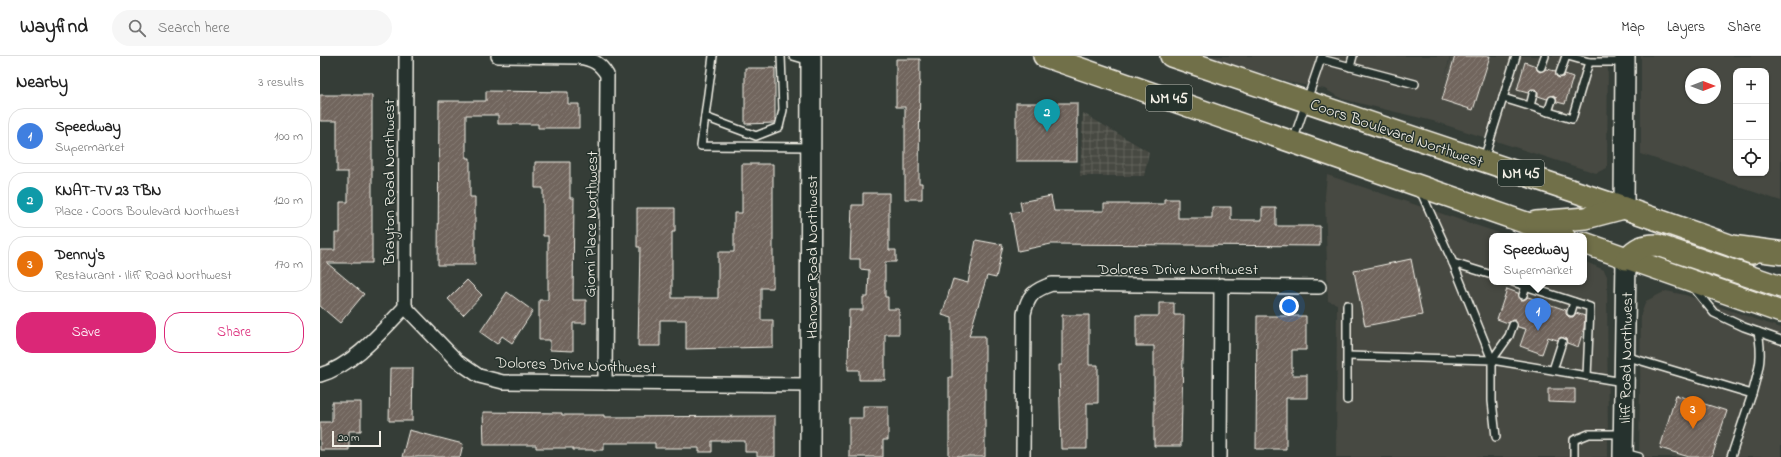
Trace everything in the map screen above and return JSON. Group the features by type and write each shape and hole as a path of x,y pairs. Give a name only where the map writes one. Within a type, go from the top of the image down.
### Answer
{"highway":[{"path":"1735,246 1781,253"}],"main road":[{"name":"NM 45","path":"1044,56 1556,233"},
{"name":"Coors Boulevard Northwest","path":"1171,56 1624,208 1781,263"},
{"path":"1528,222 1586,218 1624,208"},
{"path":"1587,244 1781,312"},
{"path":"1626,259 1637,248 1646,244 1657,244 1781,287"}],"street":[{"name":"Brayton Road Northwest","path":"405,307 406,56"},
{"name":"Giomi Place Northwest","path":"498,56 579,56 590,59 602,66 607,75 605,383"},
{"name":"Hanover Road Northwest","path":"805,58 811,147 810,457"},
{"path":"1624,208 1625,59"},
{"name":"Iliff Road Northwest","path":"1626,259 1624,434 1629,456"},
{"name":"Dolores Drive Northwest","path":"1023,457 1024,314 1027,301 1038,289 1052,284 1319,287"},
{"path":"1220,457 1221,285"},
{"path":"320,375 329,372 354,357 405,307"},
{"name":"Dolores Drive Northwest","path":"405,307 457,361 479,376 503,382 811,385"}],"lane":[{"path":"713,56 701,146 811,147"},
{"path":"704,117 756,136 779,127 783,110 781,56"},
{"path":"1350,67 1353,56"},
{"path":"1484,161 1516,56"},
{"path":"1542,67 1545,56"},
{"path":"1560,73 1567,56 1589,62 1625,59"},
{"path":"1293,141 1321,58 1414,84"},
{"path":"1503,98 1572,119 1589,62"},
{"path":"1530,106 1533,94"},
{"path":"1548,112 1552,100"},
{"path":"1417,184 1453,263 1492,360 1492,401 1496,437"},
{"path":"1453,263 1489,274"},
{"path":"1687,279 1714,314 1781,340"},
{"path":"1523,285 1590,308 1587,376"},
{"path":"1523,295 1526,286"},
{"path":"1571,312 1574,302"},
{"path":"1347,306 1347,400"},
{"path":"1492,360 1509,336 1513,325"},
{"path":"1732,457 1760,367 1761,349 1758,332"},
{"path":"1553,370 1562,342"},
{"path":"1348,356 1492,360 1625,382"},
{"path":"1625,356 1752,394"},
{"path":"1574,457 1574,440 1589,434 1624,434"}],"shaded area":[{"path":"1206,56 1450,56 1445,77 1451,56 1608,56 1607,168 1596,173 1433,121 1342,99 1325,89 1293,83"},
{"path":"1641,56 1781,56 1781,201 1641,154"},
{"path":"1083,113 1149,152 1144,176 1080,176"},
{"path":"1327,175 1499,233 1489,233 1489,285 1587,285 1587,262 1604,270 1607,276 1608,457 1336,457 1337,304 1328,301 1325,196"},
{"path":"1666,291 1685,295 1781,328 1781,457 1639,457 1641,314 1646,301"}],"building":[{"path":"1455,56 1490,56 1473,110 1442,100"},
{"path":"896,59 920,59 919,183 922,183 922,199 905,199 905,107 896,107"},
{"path":"1525,62 1536,66 1537,70 1540,72 1546,69 1555,71 1556,76 1559,78 1563,77 1565,74 1573,77 1565,104 1557,102 1556,97 1553,95 1547,99 1538,96 1538,92 1535,89 1531,89 1528,93 1517,90"},
{"path":"745,68 775,68 775,123 745,124"},
{"path":"486,91 568,92 568,104 579,104 579,128 538,128 538,124 498,124 498,115 466,115 466,158 470,158 470,197 475,197 475,265 438,265 439,101 486,101"},
{"path":"320,95 372,95 372,263 327,263 364,294 340,323 320,306 320,250 335,250 335,233 340,233 340,202 348,202 348,172 337,172 337,121 320,121"},
{"path":"1016,103 1077,103 1077,161 1016,161"},
{"path":"535,162 570,162 570,198 574,198 573,300 586,300 586,323 573,323 573,351 550,350 550,340 539,340 539,300 548,300 548,236 543,236 543,188 535,188"},
{"path":"742,164 773,164 773,288 761,288 761,320 773,320 773,347 686,349 686,320 660,320 660,346 638,346 640,247 637,247 637,208 675,208 675,232 672,232 672,298 718,298 718,252 734,252 734,213 742,213"},
{"path":"863,193 889,193 889,250 896,250 896,262 885,262 885,297 888,297 888,309 899,309 899,334 885,334 885,380 859,380 859,370 848,370 849,310 863,310 863,297 868,297 869,270 860,269 860,259 850,259 852,205 863,205"},
{"path":"1051,196 1054,211 1104,211 1104,204 1164,204 1164,199 1178,199 1178,218 1212,218 1212,207 1231,207 1231,220 1262,220 1262,208 1276,208 1276,226 1320,226 1320,246 1051,244 1018,251 1011,213 1022,211 1020,202"},
{"path":"976,240 1003,245 996,278 987,276 969,336 985,336 985,457 949,457 949,377 952,377 952,318 942,315 953,279 968,283"},
{"path":"1411,259 1422,315 1365,326 1354,271"},
{"path":"467,280 482,295 463,315 448,299"},
{"path":"1507,289 1518,293 1521,300 1528,297 1566,310 1566,314 1569,317 1573,317 1576,313 1585,316 1584,328 1578,347 1567,343 1566,339 1561,337 1557,340 1548,337 1542,354 1520,346 1526,329 1518,327 1515,320 1508,323 1497,319"},
{"path":"507,292 533,311 512,343 502,336 497,344 480,332"},
{"path":"1159,303 1174,303 1174,315 1184,315 1181,446 1154,446 1154,346 1136,346 1136,316 1159,316"},
{"path":"1062,315 1089,315 1089,365 1098,365 1098,403 1087,403 1087,449 1061,449 1059,365 1062,365"},
{"path":"1257,316 1306,316 1306,350 1292,350 1292,375 1307,375 1307,398 1286,398 1286,449 1256,449"},
{"path":"390,368 413,368 412,421 389,421"},
{"path":"1548,389 1575,389 1575,403 1548,402"},
{"path":"1676,395 1727,411 1712,457 1689,457 1660,448"},
{"path":"332,402 361,402 361,431 349,431 349,450 320,450 320,422 332,422"},
{"path":"863,406 888,406 888,440 883,440 883,457 849,457 849,418 863,418"},
{"path":"483,412 562,413 562,415 604,415 604,417 775,416 775,457 757,457 757,452 745,452 745,441 712,441 712,452 699,452 699,448 655,448 655,443 604,443 604,450 536,448 536,445 484,445"},
{"path":"409,430 463,444 460,457 402,457"}],"place":[{"name":"KNAT-TV 23 TBN","path":"1047,132"},
{"name":"Speedway","path":"1538,331"},
{"name":"Denny's","path":"1693,429"}]}
